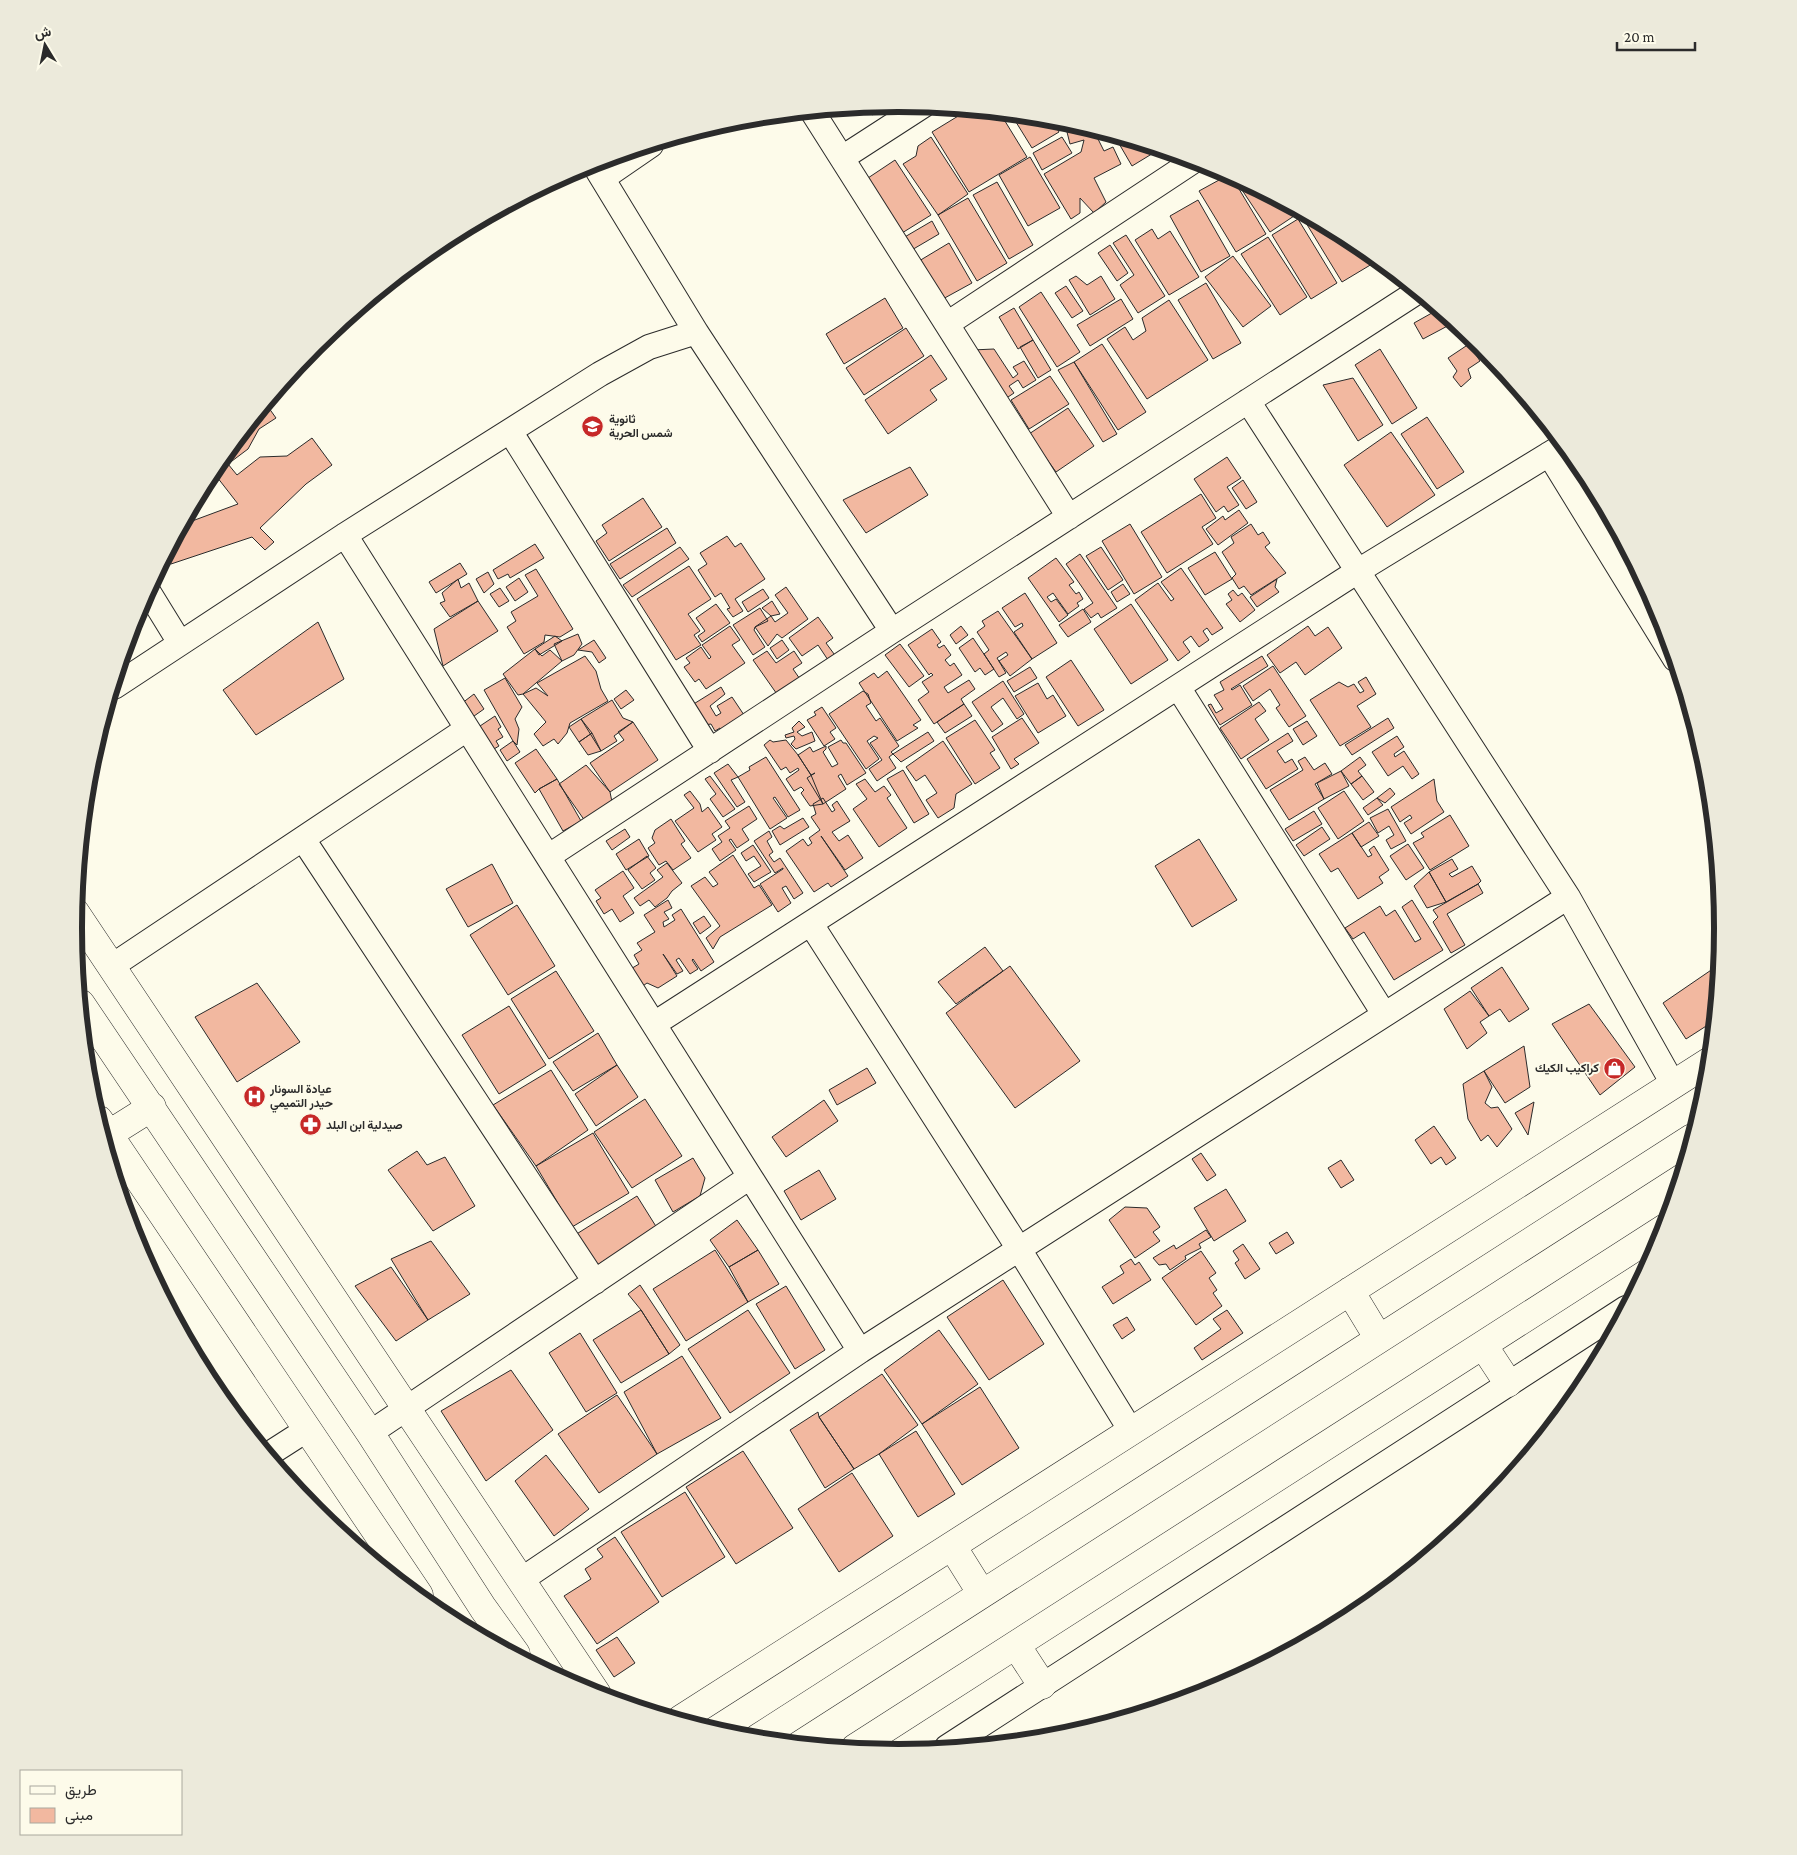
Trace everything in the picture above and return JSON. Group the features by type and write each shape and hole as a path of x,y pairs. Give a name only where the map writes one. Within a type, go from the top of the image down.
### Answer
{"street":[{"path":"842,158 913,112"},
{"path":"815,116 1069,517"},
{"path":"947,324 1187,165"},
{"path":"598,170 696,332 892,631"},
{"path":"549,856 892,631 1413,295"},
{"path":"120,683 345,535 600,374 649,347 696,332"},
{"path":"1248,401 1568,897 1673,1084"},
{"path":"510,430 710,751"},
{"path":"654,1024 1358,571 1556,450 1642,593"},
{"path":"345,535 860,1351"},
{"path":"153,598 180,643"},
{"path":"1178,687 1384,1014"},
{"path":"112,966 467,729"},
{"path":"303,839 595,1282"},
{"path":"522,1580 860,1351 1568,897"},
{"path":"82,923 589,1682"},
{"path":"811,924 1019,1249 1131,1431"},
{"path":"87,1013 370,1433 483,1608 509,1644"},
{"path":"686,1716 1703,1065"},
{"path":"107,1126 152,1107"},
{"path":"109,1134 408,1579"},
{"path":"766,1733 1686,1142"},
{"path":"370,1433 750,1177"},
{"path":"863,1743 1654,1235"},
{"path":"1350,1291 1379,1339"},
{"path":"957,1742 1616,1314"},
{"path":"1482,1345 1508,1383"},
{"path":"273,1451 308,1429"},
{"path":"952,1546 982,1594"},
{"path":"1016,1645 1042,1686"}],"building":[{"path":"962,114 1003,118 1027,157 969,192 932,132"},
{"path":"1014,120 1056,127 1059,132 1032,148"},
{"path":"1071,130 1098,136 1104,151 1113,147 1121,164 1094,178 1106,202 1094,213 1080,198 1080,213 1071,219 1044,174 1081,152 1084,140 1070,144 1067,132"},
{"path":"931,137 968,194 938,215 903,164 916,156 918,146"},
{"path":"1062,137 1072,153 1042,170 1033,153"},
{"path":"1118,141 1154,153 1132,166"},
{"path":"1030,157 1060,208 1028,226 999,175"},
{"path":"895,160 931,215 902,233 868,178"},
{"path":"1221,179 1237,186 1266,234 1236,252 1199,191"},
{"path":"997,182 1033,245 1009,259 973,195"},
{"path":"1240,187 1295,215 1270,232"},
{"path":"968,198 1007,263 977,281 938,215"},
{"path":"1198,200 1230,256 1201,272 1170,216"},
{"path":"1298,219 1337,283 1311,299 1272,235"},
{"path":"1304,220 1352,249 1372,264 1342,282"},
{"path":"932,221 939,234 910,251 903,238"},
{"path":"1152,229 1158,239 1170,231 1199,277 1169,295 1135,240"},
{"path":"1126,235 1165,296 1138,313 1120,285 1134,275 1113,243"},
{"path":"1268,237 1307,297 1280,315 1241,254"},
{"path":"949,243 972,283 941,300 919,261"},
{"path":"1110,245 1128,273 1117,281 1098,253"},
{"path":"1233,256 1271,306 1243,327 1205,277"},
{"path":"1076,276 1087,285 1101,276 1115,299 1090,315 1069,280"},
{"path":"1206,283 1241,343 1213,359 1178,300"},
{"path":"1066,286 1083,311 1072,318 1055,293"},
{"path":"1041,292 1080,352 1057,367 1019,307"},
{"path":"885,298 903,328 844,364 826,334"},
{"path":"1121,299 1133,319 1090,346 1077,325"},
{"path":"1169,300 1208,360 1147,399 1107,339 1125,327 1133,340 1146,331 1142,318"},
{"path":"1014,308 1033,340 1018,349 999,317"},
{"path":"1434,312 1449,325 1423,339 1414,323"},
{"path":"906,328 924,356 864,395 846,368"},
{"path":"1033,340 1051,370 1038,378 1020,347"},
{"path":"1102,344 1146,412 1118,430 1074,362"},
{"path":"1468,344 1480,361 1468,369 1471,378 1461,387 1453,377 1457,371 1448,358"},
{"path":"994,349 1013,378 1018,374 1013,367 1024,361 1036,380 1023,388 1018,380 1009,386 1014,393 1005,399 972,350"},
{"path":"1380,349 1417,408 1392,424 1355,365"},
{"path":"931,355 947,379 930,390 937,400 888,434 865,400"},
{"path":"1074,362 1117,434 1103,442 1058,370"},
{"path":"1050,376 1069,404 1029,429 1011,400"},
{"path":"1353,378 1383,425 1358,441 1323,385"},
{"path":"269,408 276,418 259,429 248,449 228,464 237,475 260,457 287,456 312,438 332,465 306,484 260,528 274,542 265,550 252,537 171,564 170,562 191,522 238,504 218,478"},
{"path":"1068,408 1094,446 1056,472 1029,434"},
{"path":"1427,417 1464,472 1437,489 1401,434"},
{"path":"1391,432 1435,495 1387,527 1344,465"},
{"path":"1227,457 1241,478 1227,487 1239,505 1228,512 1224,506 1216,512 1194,479"},
{"path":"910,467 928,495 866,533 843,500"},
{"path":"1243,480 1257,502 1246,509 1232,488"},
{"path":"1201,494 1216,518 1202,527 1213,544 1167,573 1141,532"},
{"path":"643,498 662,527 609,561 596,541 607,533 602,525"},
{"path":"1239,510 1248,523 1218,545 1206,529 1223,516 1225,520"},
{"path":"1130,524 1162,577 1134,594 1102,541"},
{"path":"1251,524 1258,535 1263,532 1270,543 1265,547 1286,573 1251,595 1244,586 1239,589 1232,578 1236,574 1222,552 1234,543 1231,537"},
{"path":"667,528 676,543 620,579 610,564"},
{"path":"727,536 735,547 741,543 765,579 735,599 743,611 733,617 727,609 730,608 721,593 715,597 698,570 707,564 700,553"},
{"path":"535,544 544,558 510,578 508,574 498,579 493,570"},
{"path":"680,547 689,559 632,597 623,585"},
{"path":"1101,547 1123,580 1108,590 1086,556"},
{"path":"1215,552 1232,579 1205,595 1188,568"},
{"path":"1080,554 1117,608 1101,618 1098,613 1091,618 1084,609 1093,603 1066,564"},
{"path":"1056,558 1074,582 1069,585 1076,594 1079,592 1083,599 1077,603 1079,606 1068,614 1053,593 1047,597 1051,602 1056,599 1068,615 1059,622 1028,578"},
{"path":"460,563 467,574 436,593 429,582"},
{"path":"689,566 711,599 688,614 700,631 694,635 701,645 676,660 637,599"},
{"path":"1181,568 1223,628 1212,635 1207,628 1203,631 1209,640 1199,647 1191,636 1183,642 1190,652 1178,661 1135,600 1158,583 1171,601 1174,599 1161,582"},
{"path":"536,569 573,629 560,637 545,635 544,642 524,654 507,627 516,621 511,612 538,596 525,575"},
{"path":"488,572 494,584 484,593 476,579"},
{"path":"519,578 528,592 515,601 506,587"},
{"path":"458,579 461,588 469,583 478,601 450,617 440,603 445,601 442,593"},
{"path":"1277,579 1275,587 1279,592 1257,607 1250,597"},
{"path":"1123,584 1130,594 1117,602 1111,592"},
{"path":"786,587 808,619 782,638 777,634 768,646 755,627 771,616 775,622 788,613 775,595"},
{"path":"500,588 509,601 499,607 490,594"},
{"path":"763,589 769,598 748,612 742,602"},
{"path":"1233,590 1238,596 1242,593 1255,610 1240,622 1226,604 1232,600 1228,594"},
{"path":"1025,593 1057,643 1032,659 1014,632 1023,626 1022,623 1015,627 1002,608"},
{"path":"478,601 498,631 443,666 434,629"},
{"path":"772,601 780,614 771,616 762,608"},
{"path":"716,604 730,623 702,642 698,636 705,631 696,618"},
{"path":"1131,604 1168,660 1131,684 1094,629"},
{"path":"760,608 768,621 755,627 754,630 765,647 753,655 733,625"},
{"path":"1083,609 1091,622 1068,637 1059,625"},
{"path":"998,611 1032,659 1010,676 999,661 1008,655 1006,652 997,658 1006,673 999,677 984,654 989,650 977,632 985,626 982,621"},
{"path":"818,617 833,638 826,643 837,658 830,663 818,645 802,656 789,638"},
{"path":"318,622 344,679 256,735 223,690"},
{"path":"730,626 740,640 732,645 745,663 706,689 699,679 695,682 684,667 690,663 686,658 701,647 709,659 711,657 702,645"},
{"path":"961,626 968,635 956,644 950,635"},
{"path":"1308,626 1315,636 1328,627 1342,648 1305,675 1296,662 1280,673 1267,655"},
{"path":"932,629 941,642 937,645 939,648 944,645 951,655 945,660 950,666 954,663 962,675 944,687 948,693 969,680 975,689 961,699 964,704 934,724 918,700 929,692 922,682 933,675 931,673 929,675 908,645"},
{"path":"578,634 582,644 574,655 562,661 554,644"},
{"path":"555,636 562,641 539,655 535,649"},
{"path":"973,638 994,669 985,675 980,668 975,672 959,648"},
{"path":"594,640 606,658 599,663 592,652 578,650"},
{"path":"782,640 789,650 777,659 770,648"},
{"path":"900,644 924,676 909,687 885,655"},
{"path":"535,649 542,656 550,650 562,661 523,694 518,695 503,674"},
{"path":"767,651 776,663 794,651 802,663 793,669 802,682 779,697 753,660"},
{"path":"585,656 596,671 601,689 608,701 570,723 567,733 558,744 554,739 543,746 534,734 546,722 523,694 536,688 548,696 537,683"},
{"path":"1262,656 1268,666 1231,689 1240,685 1252,705 1220,725 1208,705 1211,704 1216,713 1223,709 1214,695 1224,690 1220,682"},
{"path":"1071,660 1104,710 1078,726 1046,677"},
{"path":"1273,666 1306,716 1289,727 1276,708 1280,705 1270,689 1253,701 1243,686"},
{"path":"1030,667 1037,678 1014,692 1007,681"},
{"path":"887,671 921,720 913,725 918,728 897,741 859,683 874,673 878,678"},
{"path":"1366,677 1376,694 1357,706 1371,727 1340,746 1310,700 1339,682 1348,687 1354,684 1360,693 1364,691 1358,682"},
{"path":"505,678 522,707 515,719 519,729 517,745 484,690"},
{"path":"1003,681 1024,714 1017,719 1003,698 991,707 1003,724 992,732 972,702"},
{"path":"1038,683 1047,699 1053,695 1066,716 1038,733 1015,696"},
{"path":"721,687 725,694 710,706 716,716 721,713 717,706 732,697 746,718 723,733 720,728 715,731 711,724 704,725 692,705"},
{"path":"626,690 634,700 621,709 614,699"},
{"path":"863,691 868,694 871,703 866,706 876,721 880,718 899,746 891,752 893,754 889,757 896,768 877,781 869,769 882,760 870,743 878,738 874,736 867,741 879,759 866,769 829,714"},
{"path":"474,694 484,709 467,721 457,707"},
{"path":"612,700 623,718 633,722 614,736 617,741 601,751 581,719"},
{"path":"1259,702 1266,711 1255,719 1269,740 1241,759 1220,728"},
{"path":"964,704 972,716 945,733 937,722"},
{"path":"822,707 836,728 830,732 835,739 824,746 807,720 816,715 814,712"},
{"path":"495,716 501,727 498,729 503,737 496,741 499,746 489,752 474,730"},
{"path":"1022,718 1039,743 1014,759 1019,764 1011,769 992,737"},
{"path":"1388,718 1394,728 1352,755 1345,745"},
{"path":"581,719 592,733 579,742 569,727"},
{"path":"975,720 995,750 990,753 1000,768 975,784 946,738"},
{"path":"799,721 805,727 797,732 802,736 812,732 815,741 796,749 791,744 795,739 794,736 786,738 785,735 794,732 792,728"},
{"path":"1307,721 1317,736 1303,745 1293,729"},
{"path":"633,722 658,760 610,792 590,763 624,740 618,732"},
{"path":"928,732 934,741 901,762 893,754"},
{"path":"592,733 601,751 588,755 579,742"},
{"path":"1288,733 1293,741 1277,751 1285,763 1292,759 1298,769 1266,789 1247,759"},
{"path":"1397,736 1404,747 1394,754 1395,757 1404,751 1419,774 1412,779 1403,766 1388,776 1372,752"},
{"path":"770,740 773,742 786,740 811,775 823,804 810,806 801,793 804,790 801,787 794,791 786,779 799,770 798,768 790,773 786,767 781,770 764,745"},
{"path":"841,740 843,743 846,743 866,773 847,785 841,774 838,776 846,789 823,804 807,778 815,773 811,775 798,755 810,747 813,752 826,746 823,752 832,767 838,764 828,747"},
{"path":"513,741 520,752 507,761 500,750"},
{"path":"943,741 972,784 956,794 954,808 938,818 926,800 937,793 925,775 916,781 906,767"},
{"path":"536,749 557,779 535,793 515,763"},
{"path":"766,757 800,810 788,817 775,797 773,798 787,818 770,829 738,777 750,770 749,767"},
{"path":"1305,757 1314,770 1325,763 1332,774 1315,784 1324,799 1289,820 1270,790 1303,770 1298,761"},
{"path":"1360,757 1366,765 1358,771 1362,776 1351,784 1341,771"},
{"path":"728,764 738,777 731,780 745,802 737,807 714,773"},
{"path":"586,765 610,792 612,802 585,821 559,784"},
{"path":"903,770 929,814 914,823 887,779"},
{"path":"1341,771 1349,786 1324,799 1317,783"},
{"path":"710,776 735,809 723,817 710,799 716,794 705,779"},
{"path":"1362,776 1374,792 1363,800 1351,784"},
{"path":"557,779 581,821 563,831 539,789"},
{"path":"865,779 875,792 884,786 891,795 887,798 907,828 879,847 853,809 867,799 856,784"},
{"path":"1434,779 1437,801 1444,812 1411,834 1404,823 1412,818 1410,815 1400,822 1391,807"},
{"path":"1390,788 1395,794 1385,803 1377,798"},
{"path":"690,791 700,804 702,812 708,807 722,827 712,834 716,840 698,852 675,821 694,808 684,795"},
{"path":"1344,791 1364,821 1338,839 1318,808"},
{"path":"823,798 832,812 835,810 832,805 837,801 850,821 832,832 839,841 848,835 863,858 845,870 821,836 848,876 831,887 828,883 814,892 786,851 803,839 808,846 812,843 809,838 820,830 811,817 816,814 813,804"},
{"path":"1377,798 1383,805 1368,815 1363,808"},
{"path":"749,806 757,819 742,829 749,840 737,848 731,839 729,840 736,850 720,861 712,849 722,842 718,836 730,828 725,821"},
{"path":"1388,809 1406,841 1391,849 1386,840 1394,835 1389,826 1378,833 1370,818"},
{"path":"1314,811 1322,824 1293,841 1285,829"},
{"path":"1450,815 1469,846 1430,870 1413,843 1424,837 1421,833"},
{"path":"803,818 809,827 780,845 772,831 780,826 784,829"},
{"path":"671,819 685,841 681,844 691,858 673,870 666,861 659,865 648,848 655,843 652,838 655,830"},
{"path":"1369,822 1379,836 1361,847 1352,833"},
{"path":"1322,827 1330,839 1304,856 1296,845"},
{"path":"625,829 630,837 612,850 606,841"},
{"path":"769,831 772,837 767,841 773,852 769,855 774,862 780,858 803,893 794,899 786,886 782,888 791,903 778,912 760,884 783,868 775,873 754,841"},
{"path":"1352,833 1368,857 1372,855 1369,850 1374,846 1389,870 1379,877 1383,883 1358,899 1338,868 1331,872 1319,854"},
{"path":"639,839 649,856 626,870 616,854"},
{"path":"1199,839 1237,900 1192,927 1155,866"},
{"path":"1408,844 1424,868 1406,880 1390,856"},
{"path":"753,845 771,872 754,882 748,874 761,866 754,856 746,861 741,853"},
{"path":"733,855 754,888 759,885 772,905 720,937 713,949 706,938 720,926 691,886 705,877 713,887 718,884 709,872"},
{"path":"647,856 656,868 650,873 655,880 642,889 628,870"},
{"path":"1452,859 1458,869 1449,874 1452,877 1472,866 1481,881 1446,902 1429,872"},
{"path":"667,863 682,883 655,907 649,900 640,906 634,898 663,877 657,870"},
{"path":"492,864 513,903 468,927 446,889"},
{"path":"623,871 634,888 623,896 634,913 620,922 612,909 604,914 596,901 601,898 595,890"},
{"path":"1429,872 1446,902 1427,908 1414,886"},
{"path":"1478,884 1483,893 1447,914 1465,945 1451,953 1433,922 1438,917 1433,910"},
{"path":"668,900 672,908 664,912 669,919 663,922 664,927 675,920 672,915 681,909 714,962 701,971 693,959 698,969 690,974 679,958 676,960 683,971 677,974 663,954 677,976 658,988 647,983 640,988 629,970 639,964 634,955 642,950 637,943 655,932 644,915"},
{"path":"1412,900 1443,950 1394,980 1364,932 1353,939 1345,928 1380,906 1386,916 1395,910 1415,942 1421,939 1402,907"},
{"path":"517,905 555,966 508,995 470,935"},
{"path":"704,916 711,926 700,934 693,923"},
{"path":"985,947 1003,971 956,1004 938,982"},
{"path":"1010,966 1080,1061 1015,1108 946,1013"},
{"path":"1502,967 1529,1009 1509,1022 1500,1009 1489,1016 1471,988"},
{"path":"1713,969 1709,1024 1686,1039 1663,1003"},
{"path":"556,971 594,1031 549,1059 511,999"},
{"path":"257,983 300,1042 237,1082 195,1017"},
{"path":"1470,991 1489,1016 1480,1022 1487,1033 1467,1049 1444,1009"},
{"path":"1589,1004 1635,1067 1600,1095 1552,1024"},
{"path":"509,1006 546,1065 499,1094 462,1035"},
{"path":"598,1033 617,1065 573,1091 553,1062"},
{"path":"1524,1046 1530,1087 1505,1103 1484,1071"},
{"path":"617,1065 638,1097 596,1126 575,1094"},
{"path":"867,1068 876,1083 837,1105 829,1090"},
{"path":"551,1070 588,1130 536,1166 493,1105"},
{"path":"1484,1071 1492,1087 1485,1103 1491,1108 1498,1107 1512,1129 1497,1147 1488,1135 1481,1141 1468,1119 1463,1084"},
{"path":"645,1099 682,1156 632,1188 594,1132"},
{"path":"824,1100 838,1121 786,1157 772,1137"},
{"path":"1534,1102 1528,1135 1515,1113"},
{"path":"1434,1126 1456,1158 1446,1165 1441,1157 1431,1164 1415,1140"},
{"path":"593,1133 629,1193 572,1227 536,1166"},
{"path":"417,1151 427,1165 445,1157 475,1206 433,1231 388,1170"},
{"path":"1201,1153 1216,1175 1207,1181 1192,1159"},
{"path":"693,1158 705,1178 700,1196 673,1212 655,1180"},
{"path":"1341,1160 1354,1180 1341,1188 1328,1168"},
{"path":"819,1170 836,1199 801,1220 784,1191"},
{"path":"1226,1189 1246,1221 1214,1241 1194,1208"},
{"path":"637,1196 657,1228 594,1267 575,1235"},
{"path":"1125,1207 1147,1208 1160,1227 1153,1232 1160,1241 1135,1258 1109,1220"},
{"path":"737,1220 758,1250 729,1267 710,1240"},
{"path":"1206,1230 1211,1237 1199,1244 1201,1248 1185,1256 1186,1259 1170,1270 1166,1264 1159,1265 1153,1258 1174,1245 1176,1249"},
{"path":"1287,1232 1294,1243 1276,1254 1269,1243"},
{"path":"431,1241 470,1294 428,1320 391,1259"},
{"path":"1243,1244 1260,1269 1245,1279 1235,1263 1239,1260 1233,1251"},
{"path":"715,1250 748,1302 686,1341 653,1289"},
{"path":"758,1250 779,1284 748,1302 729,1267"},
{"path":"1201,1251 1216,1273 1209,1278 1217,1290 1213,1293 1222,1306 1196,1325 1162,1278"},
{"path":"1131,1259 1135,1265 1139,1262 1151,1280 1113,1304 1102,1287 1124,1273 1120,1266"},
{"path":"391,1267 428,1320 396,1341 355,1286"},
{"path":"1003,1280 1044,1344 989,1380 947,1317"},
{"path":"640,1285 680,1345 669,1354 641,1310 628,1294"},
{"path":"786,1286 825,1350 795,1369 756,1304"},
{"path":"641,1310 669,1354 621,1383 593,1340"},
{"path":"748,1310 790,1373 730,1413 688,1349"},
{"path":"1227,1310 1243,1333 1202,1360 1194,1348 1221,1329 1213,1319"},
{"path":"1127,1317 1135,1330 1122,1339 1113,1325"},
{"path":"939,1330 978,1384 922,1424 884,1370"},
{"path":"580,1333 617,1393 586,1412 549,1353"},
{"path":"682,1356 721,1418 657,1454 624,1392"},
{"path":"511,1370 553,1430 486,1481 441,1411"},
{"path":"882,1374 918,1425 879,1454 854,1469 819,1417"},
{"path":"980,1387 1019,1448 962,1485 922,1424"},
{"path":"617,1395 657,1454 599,1493 558,1434"},
{"path":"818,1412 819,1417 854,1469 825,1488 790,1430"},
{"path":"916,1431 955,1494 918,1517 879,1454"},
{"path":"743,1451 793,1528 736,1564 686,1487"},
{"path":"546,1455 589,1509 554,1536 515,1481"},
{"path":"852,1473 893,1536 839,1572 798,1509"},
{"path":"685,1492 725,1557 662,1597 621,1532"},
{"path":"615,1537 659,1602 597,1644 564,1596 591,1579 585,1569 603,1557 597,1549"},
{"path":"617,1637 635,1663 614,1677 596,1650"}],"place":[{"name":"ثانوية شمس الحرية","path":"593,426"},
{"name":"كراكيب الكيك","path":"1615,1068"},
{"name":"عيادة السونار حيدر التميمي","path":"254,1096"},
{"name":"صيدلية ابن البلد","path":"310,1125"}]}
